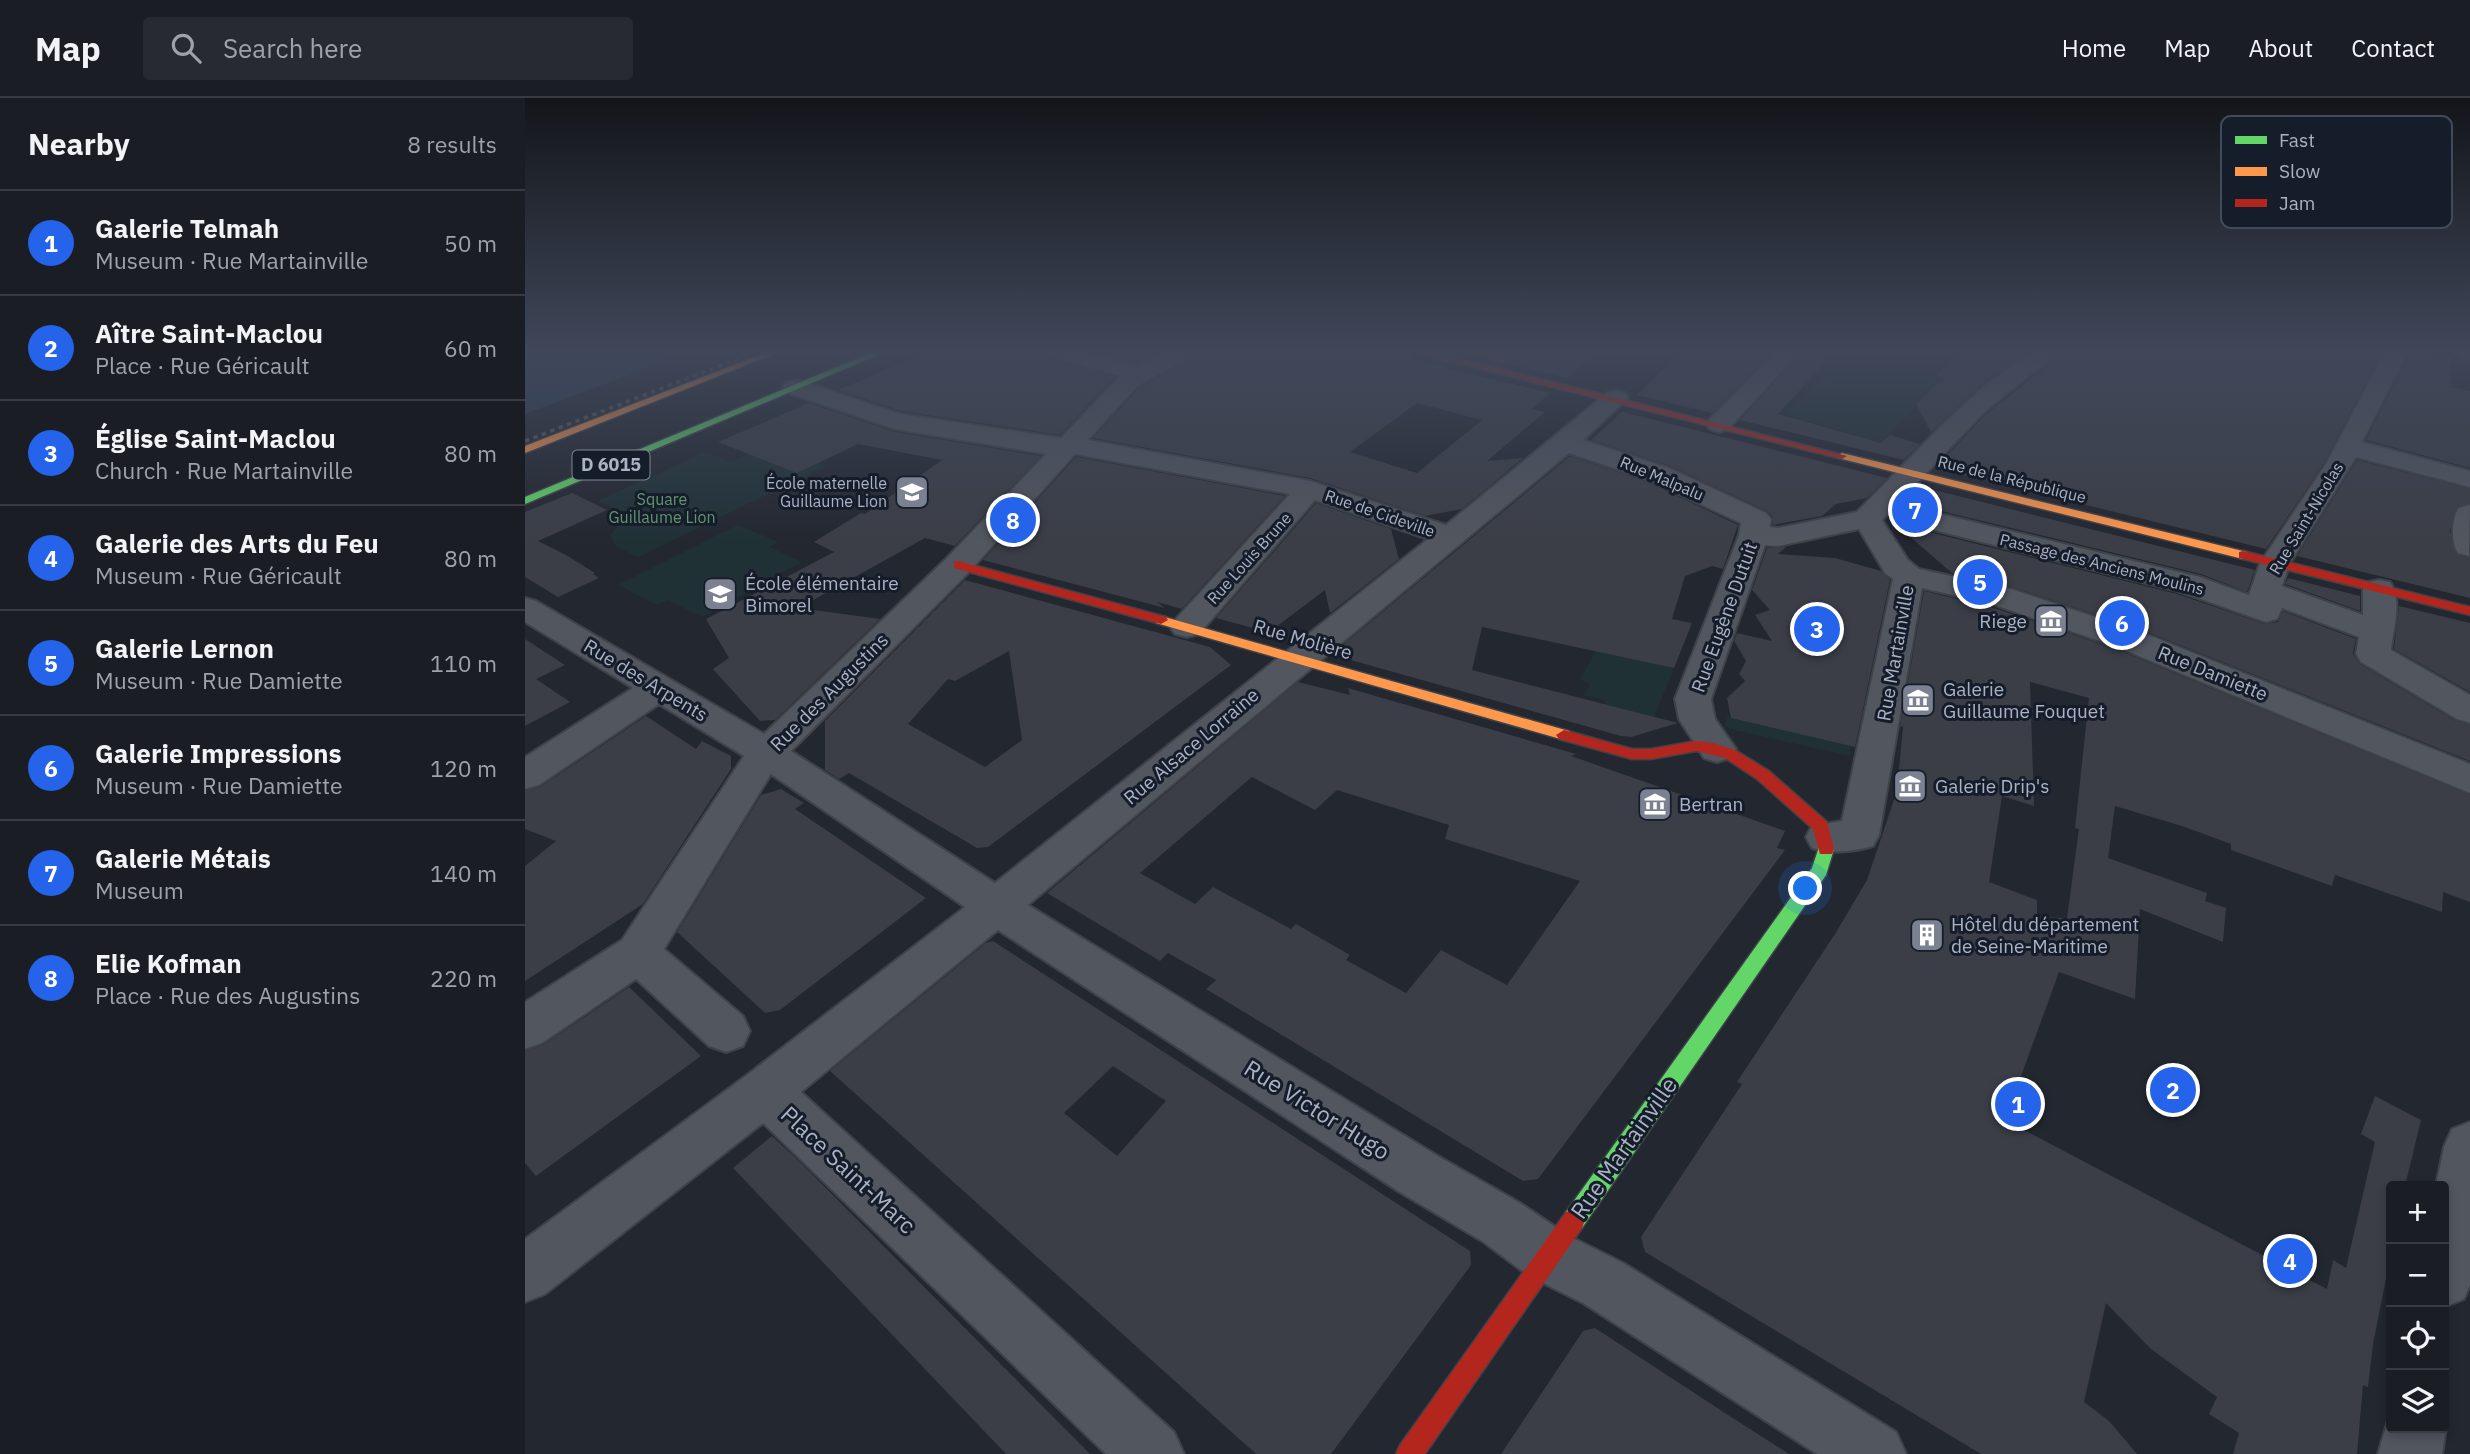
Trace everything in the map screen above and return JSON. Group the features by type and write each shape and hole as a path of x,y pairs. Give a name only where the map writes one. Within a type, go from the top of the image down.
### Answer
{"street":[{"name":"D 6015","path":"525,450 613,415"},
{"name":"D 6015","path":"697,428 719,415"},
{"name":"D 6015","path":"525,501 727,415"},
{"name":"Rue de Cideville","path":"877,415 894,421 1048,446 1080,446 1311,489 1450,536"},
{"name":"Rue des Augustins","path":"638,953 746,780 767,753 958,565 1095,415"},
{"name":"Rue Alsace Lorraine","path":"765,1091 997,906 1596,415"},
{"name":"Rue de la République","path":"1684,415 1912,472 2269,588 2379,589 2470,611"},
{"path":"1719,424 1727,415"},
{"path":"1755,527 1778,537 1867,519 1967,415"},
{"name":"Rue Saint-Nicolas","path":"2269,588 2340,464 2363,415"},
{"name":"Rue Malpalu","path":"1565,443 1659,474 1755,527"},
{"path":"2347,446 2470,479"},
{"path":"599,452 620,461"},
{"name":"Rue Louis Brune","path":"1187,627 1311,489"},
{"path":"2469,514 2469,547"},
{"path":"1867,519 1903,571"},
{"name":"Passage des Anciens Moulins","path":"1936,522 2189,584 2269,588 2377,632"},
{"name":"Rue Eugène Dutuit","path":"1717,749 1696,718 1692,709 1693,699 1755,527"},
{"name":"Rue Molière","path":"958,565 1636,755 1663,754 1695,746 1717,749"},
{"name":"Rue Damiette","path":"1903,571 2011,599 2126,639 2224,676 2470,779"},
{"name":"Rue Martainville","path":"1409,1454 1820,870 1827,857 1823,832 1859,835 1903,571"},
{"path":"2379,589 2381,603 2373,654 2470,711"},
{"name":"Rue des Arpents","path":"525,608 767,753"},
{"path":"525,775 658,688"},
{"path":"1717,749 1749,764 1823,832"},
{"name":"Rue Victor Hugo","path":"767,753 997,906 1417,1173 1501,1222 1549,1256 1603,1283 1874,1454"},
{"path":"525,1028 638,953 726,1031"},
{"name":"Place Saint-Marc","path":"525,1274 765,1091 1152,1454"},
{"path":"2449,1254 2470,1147"},
{"path":"2410,1454 2414,1433"}],"green space":[{"path":"1789,415 1908,415 1881,443"},
{"name":"Square Guillaume Lion","path":"770,444 826,466 638,557 616,546 610,536 627,514 598,501 705,452 731,462"},
{"path":"738,525 778,542 769,547 802,562 702,617 668,600 657,605 618,585"},
{"path":"1603,639 1674,668 1654,717 1604,704 1606,700 1584,695 1590,685 1580,679"},
{"path":"1728,715 1731,718 1851,746 1850,756 1730,729 1725,725"}],"building":[{"path":"780,415 845,415 895,432 1041,456 955,546 925,538 799,608 880,619 775,720 760,721 713,669 729,658 706,619 834,552 814,542 861,513 865,514 942,460 858,444 797,473 718,442"},
{"path":"929,415 1079,415 1060,435"},
{"path":"1114,415 1400,415 1350,452 1417,473 1482,420 1464,415 1541,415 1487,461 1523,458 1462,509 1425,516 1310,478 1093,438"},
{"path":"1618,415 1635,415 1887,478 1867,498 1836,504 1822,516 1773,525 1773,517 1767,511 1670,466 1591,440"},
{"path":"1744,415 1783,415 1881,443 1890,435 1920,444 1904,460 1740,420"},
{"path":"1922,415 1949,415 1931,432"},
{"path":"1985,415 2349,415 2324,463 2266,549 1935,468"},
{"path":"2378,415 2470,415 2470,468 2366,440"},
{"path":"1570,456 1648,482 1738,525 1723,569 1712,566 1685,576 1672,619 1692,623 1674,668 1482,627 1472,670 1678,723 1631,737 1621,736 1340,657 1338,649"},
{"path":"1076,457 1285,496 1182,609 1157,602 1165,608 983,560"},
{"path":"2357,460 2470,489 2470,503 2457,507 2450,531 2456,554 2470,558 2470,598 2297,556"},
{"path":"1918,486 2255,570 2247,592 2201,574 1937,510 1925,513 1918,522 1925,531 2177,594 2265,624 2278,622 2283,611 2356,639 2353,654 2360,664 2456,721 2470,725 2470,761 2142,630 2012,587 1952,573 1900,528 1909,510 1898,507"},
{"path":"572,493 607,510 538,541 566,555 599,578 558,597 525,577 525,512"},
{"path":"1316,503 1391,529 1399,559 1330,613 1325,590 1272,630 1264,631 1216,618"},
{"path":"1786,547 1778,554 1835,558 1881,571 1890,580 1855,747 1731,718 1727,698 1745,681 1739,674 1746,661 1734,641 1737,633 1772,641 1755,615 1770,610 1752,590 1767,548"},
{"path":"2288,578 2360,596 2360,611 2285,584"},
{"path":"965,580 1210,647 1231,665 988,847 977,848 849,773 839,779 825,770 825,721","holes":["1009,651 1022,740 985,767 908,724 948,679 955,681"]},
{"path":"1924,591 1988,606 2116,649 2470,795 2470,902 2443,892 2442,912 2335,875 2332,886 2231,850 2231,844 2115,806 2108,858 2207,893 2205,901 2226,908 2223,942 2140,909 2135,999 2059,972 2005,1120 2327,1289 2333,1260 2346,1268 2375,1142 2361,1134 2375,1096 2421,1120 2406,1181 2386,1181 2386,1279 2373,1344 2368,1387 2363,1385 2357,1454 2233,1454 2239,1433 2209,1414 2217,1397 2151,1349 2106,1303 2084,1402 2109,1421 2137,1454 1981,1454 1645,1252 1641,1237 1742,1084 1737,1082 1835,934 1867,880 1897,791 1903,726 1900,727","holes":["2030,682 2089,698 2075,828 2079,829 2067,918 2037,917 2037,900 1989,882 2002,796 2034,806"]},
{"path":"2399,606 2470,623 2470,692 2394,649"},
{"path":"525,639 565,665 536,679 570,702 525,726"},
{"path":"1298,682 1350,695 1348,688 1576,754 1571,756 1785,831 1777,848 1785,850 1538,1179 1523,1181 1206,989 1216,980 1168,953 1160,961 1047,893","holes":["1252,777 1315,810 1337,790 1449,825 1445,839 1580,881 1507,985 1441,950 1406,993 1346,960 1350,955 1296,924 1291,929 1213,887 1195,904 1140,873"]},
{"path":"646,716 696,749 702,741 731,756 731,769 643,904 525,981 525,866 556,841 525,829 525,791 540,787"},
{"path":"781,789 804,803 795,809 926,898 780,1010 765,1013 677,932 761,795"},
{"path":"993,941 1470,1251 1471,1265 1331,1454 1256,1454 830,1071 986,943","holes":["1113,1066 1166,1101 1117,1156 1064,1113"]},
{"path":"629,987 701,1056 536,1176 525,1163 525,1051 543,1045"},
{"path":"772,1136 1090,1454 1006,1454 733,1168"},
{"path":"1595,1328 1789,1454 1501,1454 1583,1331"}],"railway":[{"path":"525,441 592,415"}],"traffic: fast":[{"path":"525,501 729,415"},
{"path":"1574,1220 1820,870 1826,849"}],"traffic: slow":[{"path":"525,450 613,415"},
{"path":"1842,456 2243,555"},
{"path":"1161,620 1564,735"}],"traffic: jam":[{"path":"1678,415 1842,456"},
{"path":"2243,555 2470,611"},
{"path":"958,565 1161,620"},
{"path":"1564,735 1632,754 1651,754 1696,746 1730,754 1763,775 1821,826 1826,849"},
{"path":"1409,1454 1574,1220"}],"place":[{"name":"École maternelle Guillaume Lion","path":"912,492"},
{"name":"Galerie Métais","path":"1915,510"},
{"name":"Elie Kofman","path":"1013,520"},
{"name":"Galerie Lernon","path":"1980,582"},
{"name":"École élémentaire Bimorel","path":"720,594"},
{"name":"Riege","path":"2051,621"},
{"name":"Galerie Impressions","path":"2122,623"},
{"name":"Église Saint-Maclou","path":"1817,629"},
{"name":"Galerie Guillaume Fouquet","path":"1918,700"},
{"name":"Galerie Drip's","path":"1910,786"},
{"name":"Bertran","path":"1655,804"},
{"name":"Hôtel du département de Seine-Maritime","path":"1927,935"},
{"name":"Aître Saint-Maclou","path":"2173,1090"},
{"name":"Galerie Telmah","path":"2018,1104"},
{"name":"Galerie des Arts du Feu","path":"2290,1261"}]}
